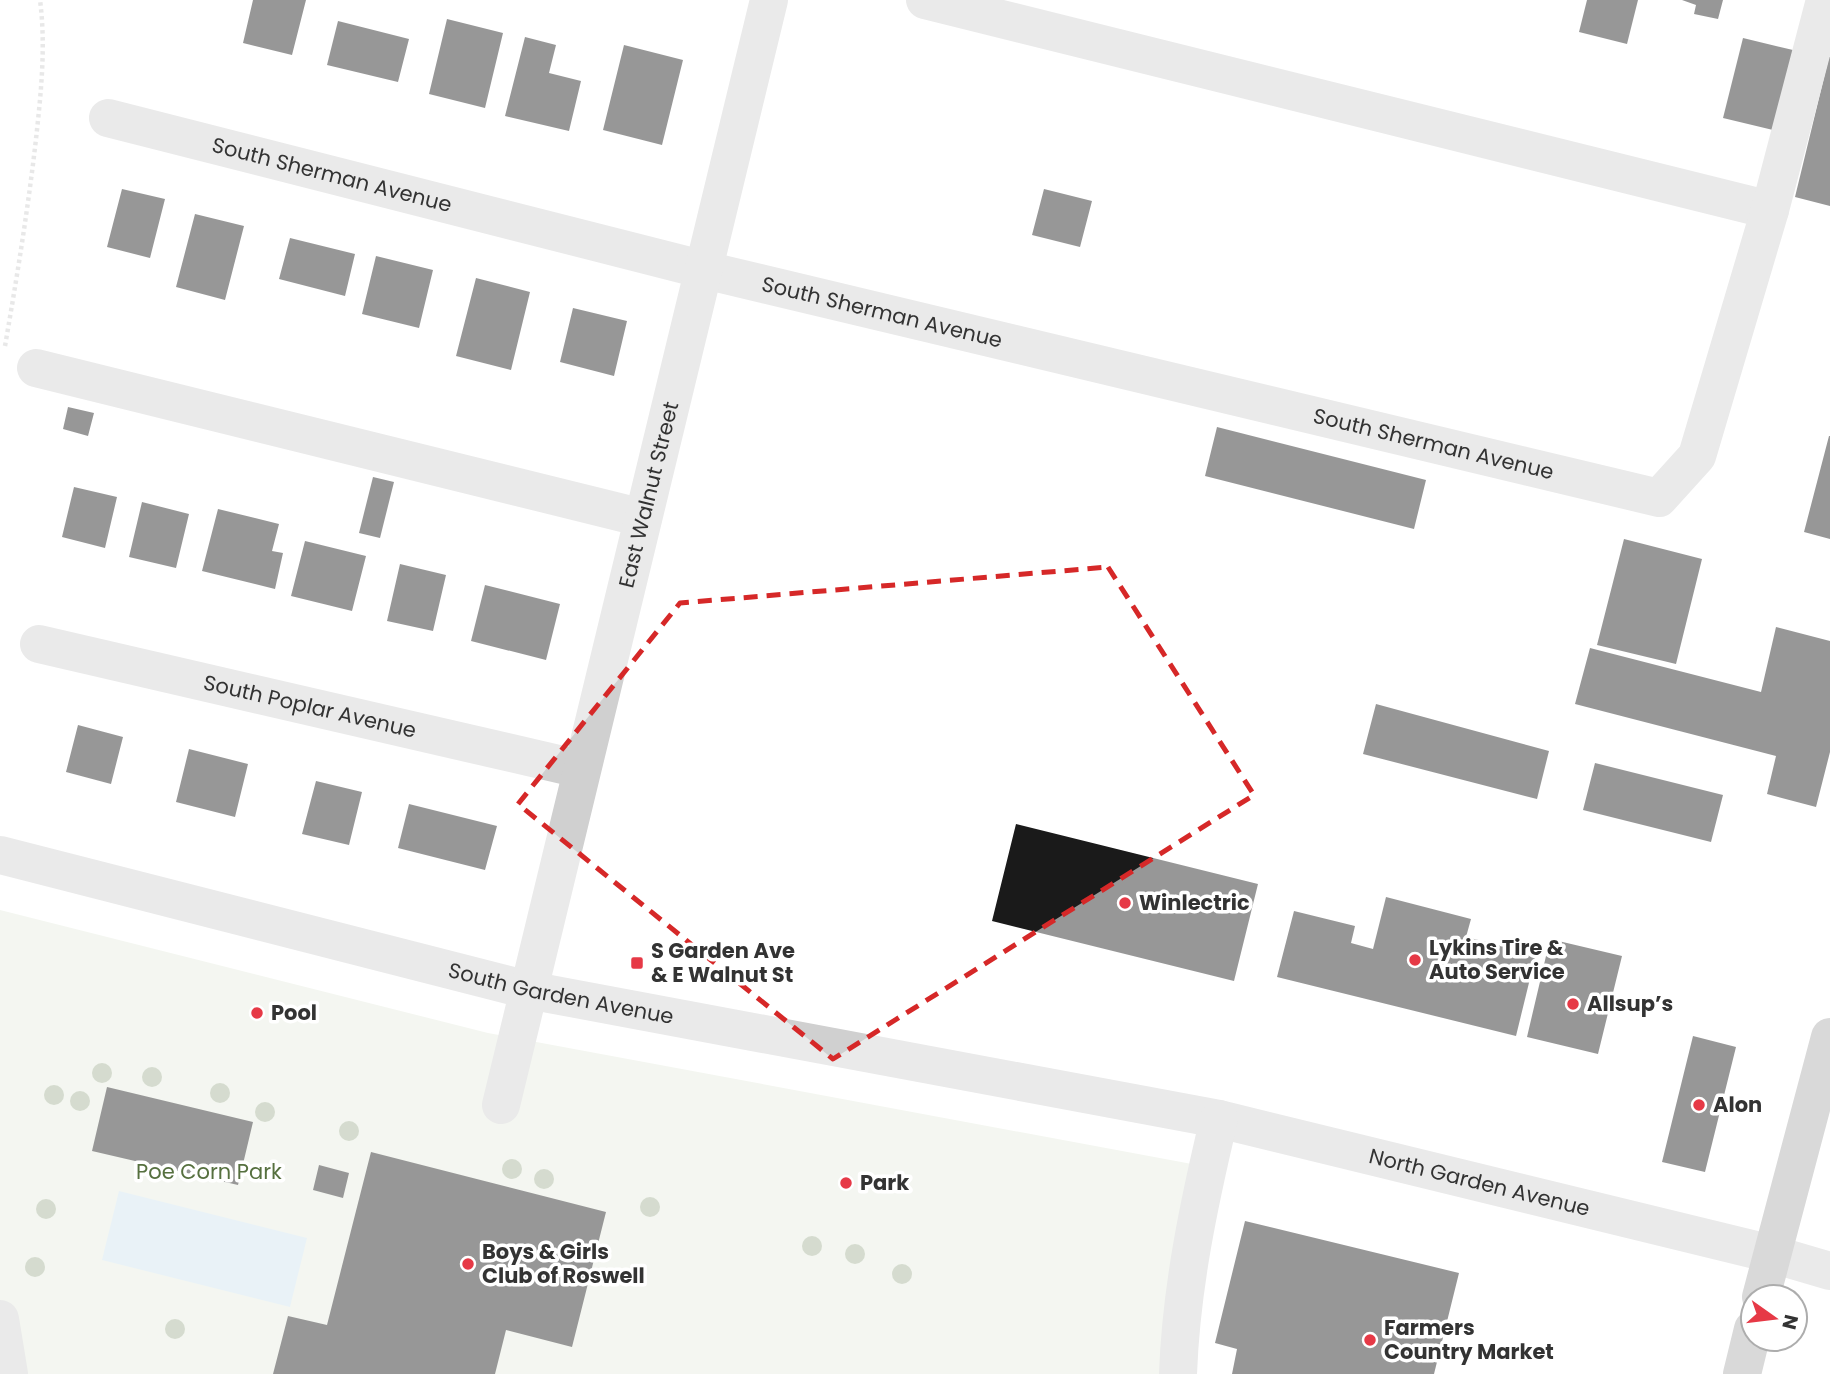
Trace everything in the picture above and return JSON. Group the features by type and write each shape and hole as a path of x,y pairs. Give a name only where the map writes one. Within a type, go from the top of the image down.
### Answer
{"main road":[{"path":"1765,1283 1830,1037"},
{"path":"1742,1374 1747,1353"}],"street":[{"name":"East Walnut Street","path":"501,1105 580,769 705,270 769,0"},
{"path":"925,0 1770,210 1825,0"},
{"name":"South Sherman Avenue","path":"108,118 705,270 1658,498 1697,456 1770,210"},
{"path":"36,368 643,518"},
{"name":"South Poplar Avenue","path":"39,644 580,769"},
{"name":"South Garden Avenue","path":"0,855 528,990 1128,1101"},
{"name":"North Garden Avenue","path":"1128,1101 1219,1119 1772,1254 1830,1271"},
{"path":"1178,1374 1185,1292 1199,1208 1219,1119"},
{"path":"0,1319 9,1374"}],"path":[{"path":"4,347 27,220 41,94 43,24 40,0"}],"highlighted area":[{"path":"1108,567 1254,795 833,1059 518,804 680,603"}],"green space":[{"name":"Poe Corn Park","path":"0,910 488,1033 1208,1167 1178,1374 0,1374"}],"water":[{"path":"119,1191 307,1238 290,1307 102,1260"}],"building":[{"path":"253,0 306,0 292,55 243,43"},
{"path":"1587,0 1638,0 1627,44 1579,32"},
{"path":"1682,0 1723,0 1718,19 1694,14 1696,5"},
{"path":"447,19 503,33 485,108 429,94"},
{"path":"338,21 409,39 398,82 327,65"},
{"path":"525,37 556,45 549,73 581,81 569,131 505,116"},
{"path":"1743,38 1793,50 1773,130 1723,118"},
{"path":"624,45 683,60 662,145 603,130"},
{"path":"1830,57 1830,206 1795,197"},
{"path":"122,189 165,199 150,258 107,247"},
{"path":"1044,189 1092,201 1080,247 1032,235"},
{"path":"195,214 244,226 225,300 176,287"},
{"path":"290,238 355,254 345,296 279,279"},
{"path":"376,256 433,270 419,328 362,314"},
{"path":"476,278 530,292 511,370 456,356"},
{"path":"573,308 627,321 614,376 560,362"},
{"path":"68,407 94,413 88,436 63,429"},
{"path":"1217,427 1426,480 1414,529 1205,476"},
{"path":"1830,436 1830,539 1804,532"},
{"path":"373,477 394,482 380,538 359,533"},
{"path":"74,487 117,497 105,548 62,537"},
{"path":"142,502 189,514 176,568 129,557"},
{"path":"218,509 279,524 272,551 283,553 275,589 202,571"},
{"path":"1624,539 1702,559 1676,664 1597,645"},
{"path":"305,541 366,556 352,611 291,596"},
{"path":"400,564 446,575 433,631 387,621"},
{"path":"485,585 560,604 546,660 471,641"},
{"path":"1776,627 1830,641 1830,752 1816,807 1767,794 1776,756 1575,704 1590,648 1761,692"},
{"path":"1376,704 1549,751 1537,799 1363,754"},
{"path":"78,725 123,737 111,784 66,772"},
{"path":"189,749 248,764 235,817 176,802"},
{"path":"1595,763 1723,795 1711,842 1583,810"},
{"path":"316,781 362,792 349,845 302,834"},
{"path":"409,804 497,826 485,870 398,848"},
{"name":"Winlectric","path":"1016,824 1258,884 1234,981 992,921"},
{"path":"1386,897 1471,919 1466,937 1536,954 1516,1036 1277,977 1294,911 1355,926 1351,943 1373,949"},
{"path":"1550,939 1622,956 1598,1054 1527,1037"},
{"name":"Alon","path":"1693,1036 1736,1047 1705,1172 1662,1162"},
{"path":"107,1087 253,1122 238,1185 92,1151"},
{"name":"Boys & Girls Club of Roswell","path":"371,1152 606,1212 572,1347 506,1330 495,1374 273,1374 288,1316 327,1325"},
{"path":"319,1165 349,1173 343,1198 313,1190"},
{"path":"1245,1221 1459,1273 1434,1374 1232,1374 1237,1349 1215,1343"}],"place":[{"name":"Winlectric","path":"1125,903"},
{"name":"Lykins Tire & Auto Service","path":"1415,960"},
{"name":"S Garden Ave & E Walnut St","path":"637,963"},
{"name":"Allsup’s","path":"1573,1004"},
{"name":"Pool","path":"257,1013"},
{"name":"Alon","path":"1699,1105"},
{"name":"Park","path":"846,1183"},
{"name":"Boys & Girls Club of Roswell","path":"468,1264"},
{"name":"Farmers Country Market","path":"1370,1340"}]}
